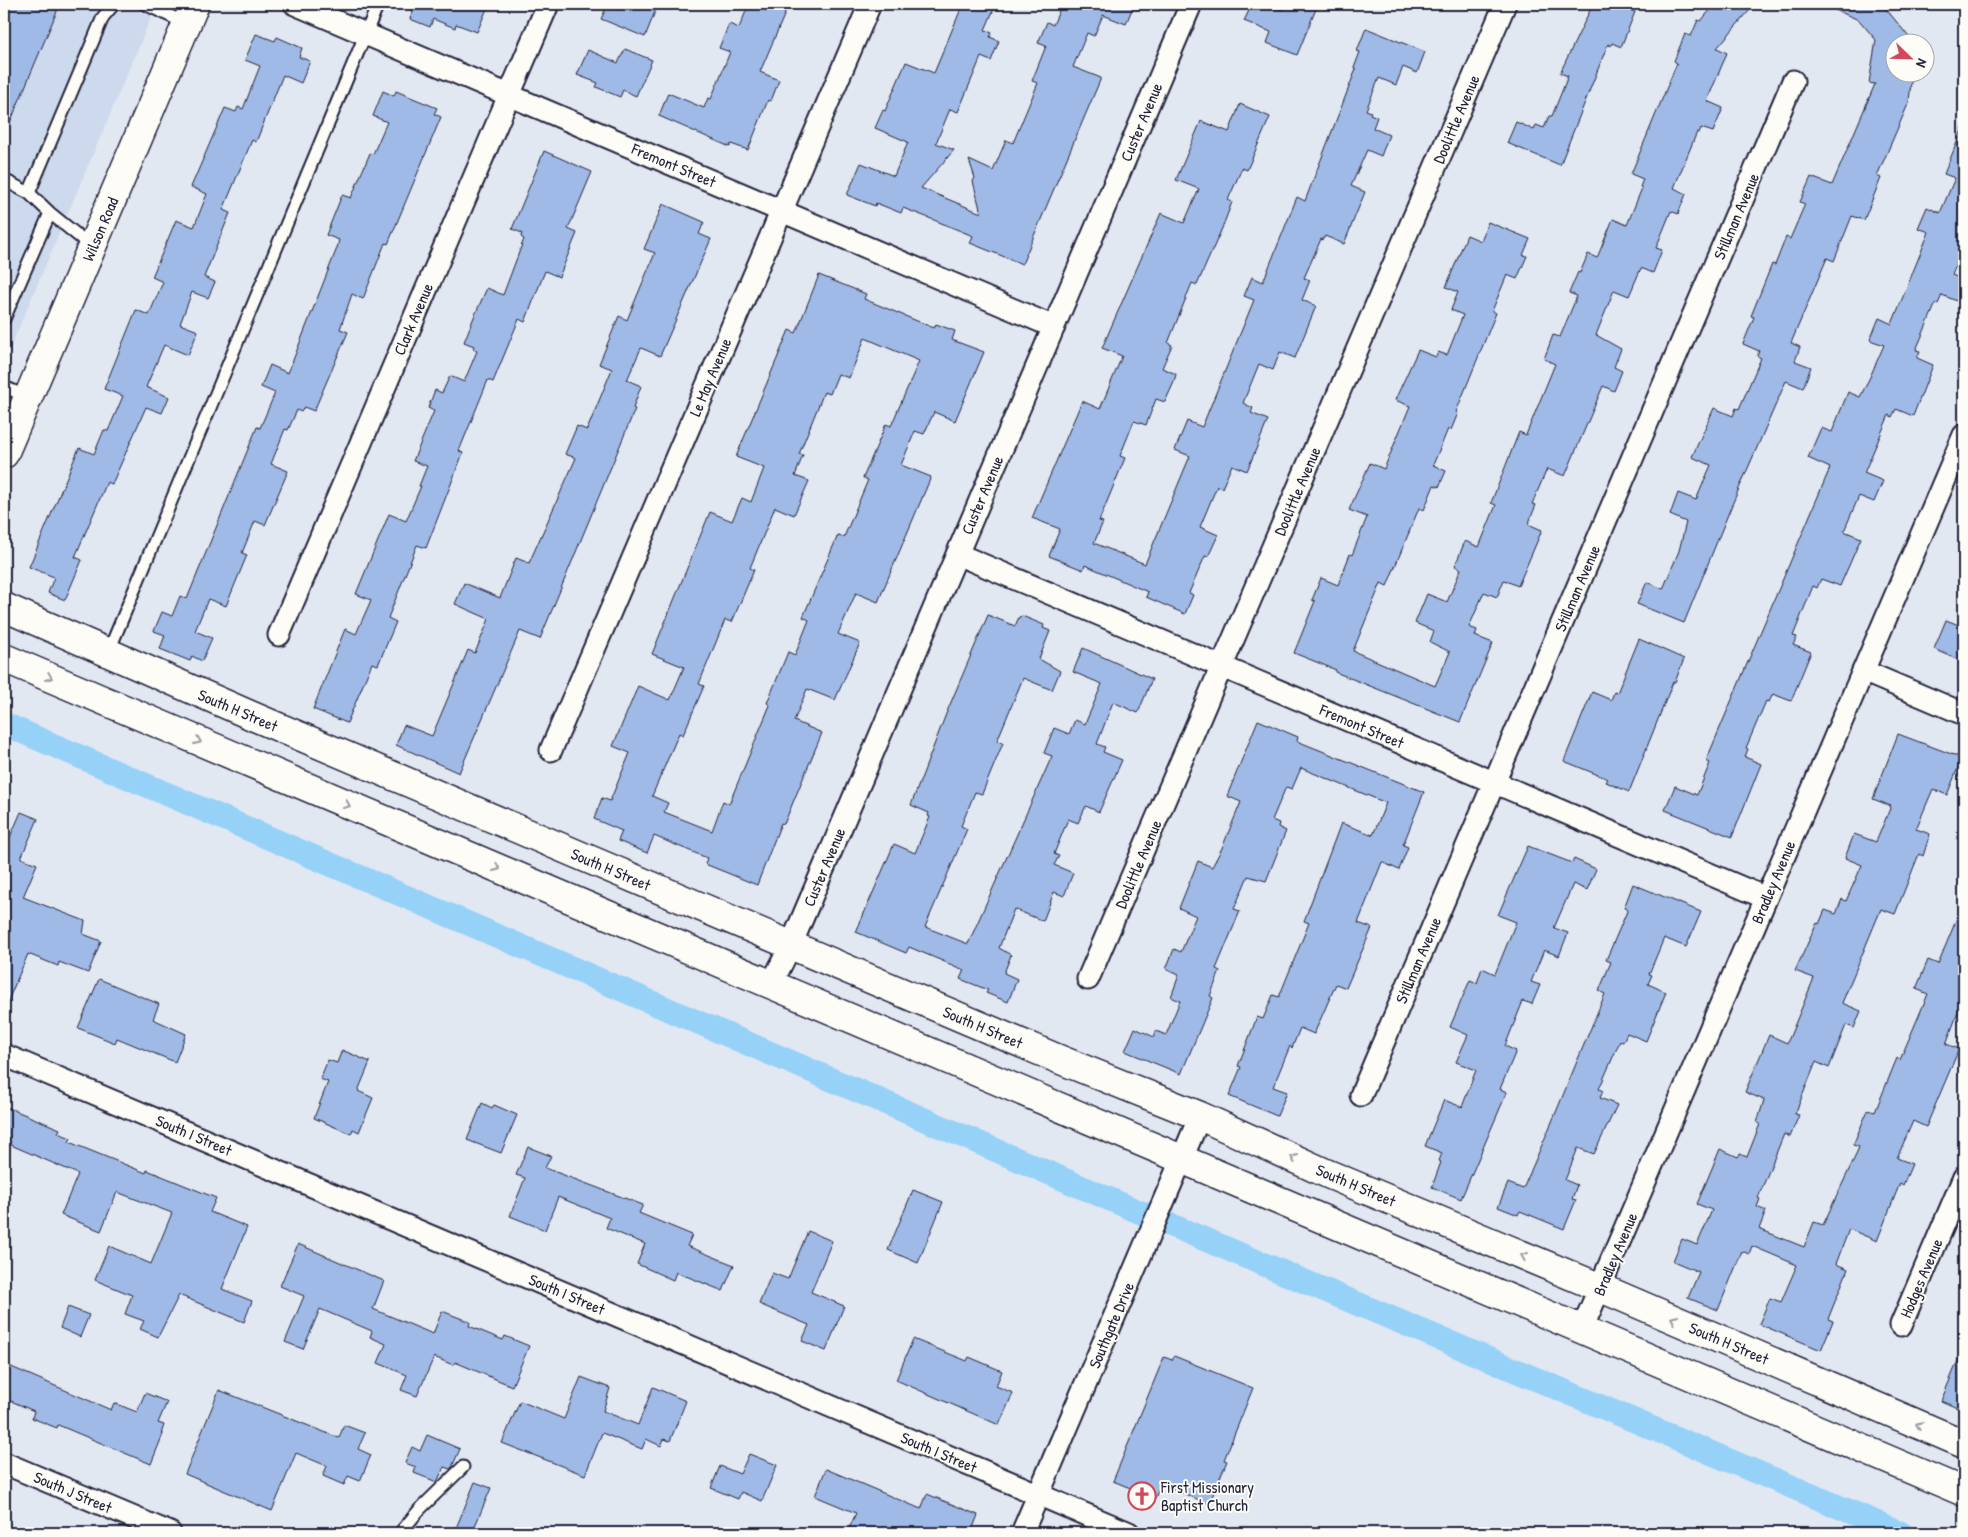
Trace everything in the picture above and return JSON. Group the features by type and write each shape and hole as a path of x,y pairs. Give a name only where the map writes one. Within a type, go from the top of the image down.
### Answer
{"street":[{"name":"Fremont Street","path":"295,4 1054,327"},
{"name":"Clark Avenue","path":"279,635 548,4"},
{"name":"Le May Avenue","path":"551,750 870,4"},
{"name":"Custer Avenue","path":"771,985 791,945 1192,4"},
{"name":"Doolittle Avenue","path":"1088,979 1505,4"},
{"name":"Wilson Road","path":"4,454 16,392 92,247 191,14"},
{"name":"Stillman Avenue","path":"1361,1095 1793,81"},
{"name":"Bradley Avenue","path":"1582,1329 1964,435"},
{"name":"Fremont Street","path":"957,554 1766,898"},
{"name":"South H Street","path":"4,607 791,945 1056,1058 1200,1116 1328,1174 1601,1288 1964,1444"},
{"path":"4,658 1964,1492"},
{"path":"1863,671 1964,714"},
{"name":"South I Street","path":"4,1055 1129,1533"},
{"name":"Southgate Drive","path":"1022,1533 1200,1116"},
{"name":"Hodges Avenue","path":"1901,1325 1964,1177"},
{"name":"South J Street","path":"4,1462 170,1533"}],"lane":[{"path":"29,193 103,16 114,4"},
{"path":"144,4 191,14"},
{"path":"108,653 378,4"},
{"path":"4,180 29,193 50,213 92,247"},
{"path":"4,319 50,213"},
{"path":"400,1533 420,1509 463,1467"}],"shaded area":[{"path":"4,4 157,4 4,363"}],"building":[{"path":"4,4 60,4 4,137"},
{"path":"398,4 489,4 477,32 456,24 455,28 433,19 430,27 410,19 413,11"},
{"path":"608,4 625,10 627,4 658,4 645,37 601,19"},
{"path":"749,4 789,4 760,72 779,80 771,101 768,100 748,150 731,144 730,147 659,116 668,93 704,108 708,98 711,99 730,52 719,48 729,24 739,28"},
{"path":"963,4 996,4 985,30 992,33 990,37 999,41 991,61 981,57 958,112 950,109 936,143 954,150 921,188 981,213 973,181 975,178 969,160 993,171 1006,140 1013,143 1038,83 1032,81 1046,46 1038,43 1047,22 1053,25 1062,4 1134,4 1126,24 1103,15 1094,36 1087,33 1073,67 1101,78 1022,264 970,243 973,236 929,218 903,208 901,213 876,203 875,206 847,195 861,163 894,176 908,142 875,128 883,110 885,111 906,62 934,73"},
{"path":"1252,4 1267,4 1282,10 1285,4 1318,4 1297,55 1267,43 1271,32 1244,21"},
{"path":"1593,4 1633,4 1630,10 1635,12 1621,47 1612,43 1611,46 1608,44 1560,165 1507,143 1516,122 1534,130 1536,125 1544,128 1549,116 1552,116 1568,76 1560,73"},
{"path":"1715,4 1755,4 1717,48 1727,53 1707,101 1723,108 1713,132 1701,128 1699,133 1697,132 1674,188 1686,194 1678,214 1671,211 1656,248 1662,250 1653,273 1641,268 1629,296 1614,290 1596,335 1621,349 1614,367 1622,371 1614,391 1603,386 1565,476 1547,469 1532,504 1536,505 1528,524 1542,530 1518,586 1504,580 1497,597 1484,592 1469,627 1477,630 1475,636 1493,643 1460,722 1335,672 1336,670 1294,653 1315,601 1312,600 1321,578 1338,585 1350,554 1352,555 1367,517 1349,510 1370,463 1384,469 1410,406 1395,400 1418,350 1436,357 1438,352 1447,355 1463,315 1451,310 1458,292 1446,287 1467,235 1481,241 1488,222 1530,239 1523,255 1527,256 1517,279 1507,275 1492,311 1496,313 1456,412 1458,413 1451,430 1448,429 1433,465 1446,471 1439,487 1434,485 1424,510 1419,508 1387,586 1381,583 1353,651 1435,686 1450,652 1430,642 1434,631 1415,623 1427,594 1447,602 1461,569 1455,566 1465,541 1479,547 1496,505 1491,503 1519,432 1526,435 1555,364 1544,359 1553,335 1560,337 1577,296 1569,293 1578,272 1580,273 1588,254 1597,258 1613,219 1627,225 1642,188 1640,187 1643,179 1631,174 1677,63 1674,61 1685,34 1691,36 1698,20 1701,21"},
{"path":"1821,4 1882,4 1905,32 1886,32 1886,82 1911,82 1909,102 1877,176 1881,178 1864,220 1852,216 1834,261 1827,258 1791,343 1800,347 1795,361 1811,367 1803,388 1786,381 1731,507 1684,623 1637,604 1647,582 1663,589 1679,551 1686,522 1670,515 1678,493 1696,500 1711,465 1692,457 1714,408 1733,416 1736,408 1739,409 1761,358 1757,356 1759,351 1743,344 1754,317 1751,316 1772,264 1775,265 1786,237 1790,239 1805,204 1800,202 1811,177 1832,185 1875,84 1869,83 1876,40 1859,20"},
{"path":"1366,28 1425,52 1417,73 1403,67 1396,85 1379,78 1366,110 1377,117 1373,128 1389,135 1381,156 1367,150 1351,186 1365,192 1344,244 1325,236 1323,240 1321,239 1304,278 1310,280 1302,300 1316,306 1295,358 1280,352 1273,370 1259,364 1243,403 1253,408 1251,413 1268,420 1247,471 1232,465 1222,488 1217,486 1200,527 1218,535 1208,557 1205,556 1189,593 1193,595 1185,614 1146,597 1148,592 1085,565 1083,570 1049,556 1060,529 1032,518 1082,401 1100,409 1122,356 1102,348 1161,213 1184,223 1199,189 1176,180 1201,121 1229,132 1240,104 1270,117 1247,170 1242,168 1228,200 1232,202 1223,226 1197,285 1192,283 1168,343 1172,345 1162,368 1176,374 1174,382 1165,402 1156,399 1146,425 1134,421 1120,456 1125,458 1099,521 1103,522 1094,543 1145,564 1190,456 1175,450 1187,421 1202,427 1254,300 1244,296 1252,277 1263,282 1297,197 1305,201 1356,69 1354,68 1360,52 1357,51"},
{"path":"256,34 275,41 277,37 302,48 299,57 310,61 301,83 283,75 256,142 252,140 223,210 230,213 204,277 215,282 208,298 192,292 180,324 198,331 188,355 164,345 146,387 169,397 162,413 146,407 112,484 107,482 75,557 82,560 65,600 48,593 54,577 29,567 79,448 94,454 104,430 108,431 123,396 104,389 136,310 149,315 163,282 152,277 176,220 194,227 207,194 191,187 225,108 236,112 238,107 243,109 260,66 245,60"},
{"path":"625,49 652,60 636,96 623,90 620,97 596,87 598,83 577,75 588,50 618,63"},
{"path":"383,91 394,96 396,91 437,108 434,114 441,117 388,244 385,243 363,299 352,294 340,329 348,332 314,411 304,407 301,412 297,410 288,430 285,429 271,464 288,471 265,525 255,521 242,553 247,555 226,606 208,599 195,631 212,638 202,661 192,656 190,661 160,649 165,635 154,631 162,612 172,616 180,596 187,599 257,427 260,428 275,393 261,387 270,365 288,373 337,248 339,240 326,235 342,195 351,198 370,153 373,154 387,122 373,116"},
{"path":"1964,125 1964,245 1952,275 1964,280 1964,304 1942,295 1938,304 1936,303 1916,350 1920,351 1917,358 1933,365 1913,416 1896,409 1892,417 1889,415 1864,473 1883,481 1874,502 1859,496 1844,531 1861,538 1840,586 1821,579 1817,588 1813,586 1793,636 1797,637 1793,645 1811,652 1791,701 1773,694 1769,702 1766,701 1746,748 1748,749 1745,757 1761,764 1732,837 1665,810 1675,786 1697,795 1710,763 1706,761 1830,468 1808,458 1821,428 1832,432 1848,392 1860,397 1870,377 1884,345 1870,340 1879,318 1892,324 1929,232 1918,228 1927,207 1940,213 1955,178 1944,174"},
{"path":"544,151 592,172 568,229 577,233 559,277 545,271 525,322 519,319 493,382 488,380 459,451 463,453 426,548 417,545 388,618 396,622 378,665 372,663 347,723 313,709 345,629 356,634 371,600 356,594 389,514 406,521 421,486 419,486 427,466 413,461 434,411 428,408 435,390 442,393 450,376 464,382 477,351 473,349 474,346 464,342 487,288 503,295 524,239 521,237 522,233 512,229"},
{"path":"663,204 704,222 699,234 711,239 660,356 641,348 627,380 641,386 633,408 635,409 540,639 520,631 459,773 396,745 404,725 432,736 468,650 475,653 489,619 455,604 464,583 500,598 516,558 529,563 576,458 565,454 577,426 587,430 612,369 599,364 619,316 627,320 655,253 644,249"},
{"path":"819,275 866,294 864,299 934,328 936,324 955,331 952,340 984,352 955,421 934,412 924,434 915,431 901,465 931,477 878,602 856,593 838,634 860,643 835,700 807,689 794,721 822,733 784,824 781,823 757,885 705,864 707,858 654,836 647,853 618,841 622,831 594,819 602,798 610,801 630,753 613,746 638,686 670,700 684,667 652,654 710,512 732,521 742,498 751,502 764,468 736,457 789,330 796,333","holes":["865,338 919,361 891,426 886,424 863,478 868,480 844,537 838,535 803,617 809,620 795,655 788,652 767,703 770,705 729,804 723,801 712,831 664,812 668,803 652,796 679,733 683,735 704,686 699,684 725,620 732,622 754,570 750,568 775,507 794,515 809,481 795,476 803,455 799,454 824,392 830,394 838,374 849,378"]},
{"path":"988,615 1015,626 1019,617 1022,616 1044,625 1043,628 1050,631 1039,659 1060,671 1052,690 1023,678 997,741 1003,743 982,794 975,792 961,826 967,829 925,927 968,944 1052,756 1044,753 1054,728 1069,734 1075,720 1085,724 1102,684 1073,672 1083,648 1152,679 1138,713 1113,702 1097,744 1105,747 1103,752 1122,760 1099,812 1086,806 1078,823 1068,819 1054,854 1059,856 1054,865 1073,873 1064,896 1054,892 1043,921 1014,909 999,948 1011,955 1004,973 1017,979 1008,1002 986,993 988,990 960,979 964,970 909,947 906,953 856,932 894,844 915,853 930,817 928,816 929,813 911,805 946,714"},
{"path":"1946,620 1964,627 1964,662 1934,649"},
{"path":"1639,639 1684,659 1629,792 1606,782 1608,779 1564,761 1592,692 1611,700 1614,692 1617,693"},
{"path":"1258,720 1298,737 1297,741 1424,792 1403,845 1408,847 1399,870 1382,862 1358,923 1372,928 1346,988 1336,984 1314,1034 1300,1028 1292,1048 1290,1046 1273,1087 1287,1092 1277,1116 1229,1096 1241,1067 1238,1066 1257,1017 1263,1019 1273,995 1279,997 1309,923 1304,921 1341,823 1373,835 1386,803 1301,768 1292,789 1286,787 1272,820 1279,823 1278,827 1286,831 1266,881 1248,876 1234,909 1240,911 1216,969 1220,971 1210,996 1213,998 1181,1074 1125,1051 1135,1028 1154,1037 1156,1031 1166,1035 1180,1001 1171,997 1179,975 1166,969 1174,949 1181,952 1196,916 1179,908 1198,861 1212,867 1222,848 1241,802 1227,796"},
{"path":"1898,734 1962,758 1947,795 1933,789 1916,829 1930,834 1923,856 1919,854 1895,914 1881,909 1842,1003 1861,1011 1854,1028 1846,1025 1829,1068 1816,1062 1795,1114 1799,1115 1790,1137 1784,1134 1758,1198 1760,1199 1757,1207 1766,1211 1759,1229 1804,1247 1814,1222 1823,1225 1859,1147 1853,1145 1868,1110 1875,1112 1897,1058 1900,1060 1928,994 1916,989 1928,960 1938,964 1964,901 1964,1009 1960,1007 1946,1044 1959,1049 1926,1127 1913,1121 1897,1158 1912,1164 1903,1185 1900,1183 1877,1241 1849,1229 1836,1264 1848,1269 1828,1319 1833,1321 1821,1350 1759,1324 1770,1298 1781,1302 1797,1265 1752,1246 1749,1254 1742,1251 1718,1310 1688,1298 1699,1272 1673,1261 1682,1239 1697,1245 1712,1210 1697,1204 1720,1149 1738,1157 1740,1154 1747,1157 1760,1124 1757,1123 1764,1100 1745,1092 1769,1035 1787,1043 1791,1034 1814,978 1795,971 1825,910 1836,914 1842,899 1846,901 1862,865 1845,858 1854,834 1876,842 1891,806 1873,799"},
{"path":"21,812 38,819 21,858 37,864 23,897 85,921 83,934 101,941 88,973 59,962 58,966 28,954 4,1010 4,851"},
{"path":"1528,846 1572,863 1574,859 1596,869 1587,890 1573,884 1554,928 1568,933 1559,956 1544,950 1531,982 1540,985 1532,1004 1523,1001 1505,1046 1516,1051 1500,1089 1507,1092 1461,1199 1432,1187 1441,1162 1439,1161 1442,1153 1425,1146 1444,1100 1462,1107 1476,1070 1456,1062 1468,1035 1450,1027 1470,980 1477,983 1482,968 1495,974 1516,922 1498,915"},
{"path":"1633,884 1701,912 1686,947 1664,938 1649,974 1652,975 1648,984 1666,992 1646,1041 1627,1033 1623,1042 1620,1041 1599,1089 1603,1091 1600,1098 1617,1105 1594,1154 1578,1148 1565,1180 1577,1185 1572,1199 1576,1200 1564,1229 1520,1211 1518,1215 1498,1207 1508,1183 1523,1189 1554,1117 1605,994 1599,991 1611,962 1606,960 1628,909 1624,908"},
{"path":"99,979 159,1004 153,1019 186,1034 175,1062 117,1038 115,1043 78,1028"},
{"path":"342,1050 370,1062 358,1091 373,1098 359,1132 353,1129 351,1134 314,1118 328,1082 320,1079 328,1060 337,1063"},
{"path":"482,1103 492,1108 494,1105 517,1115 501,1153 467,1140"},
{"path":"4,1106 60,1129 58,1133 71,1138 69,1142 146,1173 147,1170 216,1198 210,1212 247,1227 222,1289 252,1301 244,1322 179,1295 158,1337 140,1329 144,1321 125,1314 132,1295 95,1280 109,1246 151,1264 172,1213 117,1192 101,1231 61,1215 78,1174 4,1142"},
{"path":"528,1147 551,1156 545,1168 643,1205 639,1213 692,1235 687,1246 734,1265 723,1291 676,1272 673,1280 637,1264 645,1244 606,1228 610,1218 558,1197 545,1230 510,1216 525,1178 516,1175"},
{"path":"913,1190 943,1202 918,1263 888,1250"},
{"path":"808,1231 832,1241 811,1292 844,1306 826,1351 802,1341 809,1325 759,1304 772,1273 788,1279"},
{"path":"298,1244 384,1281 373,1309 433,1334 442,1311 470,1322 469,1326 503,1340 505,1336 529,1346 512,1386 455,1362 453,1365 434,1357 417,1396 401,1390 407,1375 378,1363 386,1344 370,1337 372,1331 320,1309 303,1349 285,1342 304,1296 280,1286"},
{"path":"68,1307 89,1315 80,1337 60,1328"},
{"path":"913,1339 967,1361 969,1357 1002,1371 996,1386 1013,1393 999,1425 896,1380"},
{"path":"1964,1346 1964,1411 1941,1401"},
{"path":"1174,1356 1253,1388 1224,1460 1227,1461 1209,1504 1161,1484 1155,1498 1113,1481 1164,1357 1172,1360"},
{"path":"9,1366 111,1410 114,1403 137,1412 145,1393 167,1402 158,1423 164,1425 161,1434 163,1434 151,1464 58,1425 57,1428 32,1418 34,1411 4,1398 4,1377"},
{"path":"581,1377 610,1388 603,1411 638,1425 653,1387 686,1401 670,1441 664,1439 661,1446 646,1439 642,1449 602,1433 585,1475 502,1443 520,1401 564,1419"},
{"path":"219,1390 339,1438 344,1425 365,1433 358,1449 371,1455 360,1481 348,1476 344,1485 323,1476 327,1466 296,1453 272,1511 185,1474"},
{"path":"427,1435 460,1449 452,1467 450,1469 444,1467 437,1482 414,1473 416,1467 405,1463 412,1447 420,1451"},
{"path":"749,1454 777,1465 762,1501 741,1492 738,1499 711,1488 720,1466 740,1474"},
{"path":"826,1469 921,1509 927,1494 978,1515 971,1533 847,1533 856,1513 815,1496"},
{"path":"475,1482 491,1488 472,1533 454,1533"}],"waterway":[{"path":"4,724 1128,1207 1901,1533"}],"place":[{"name":"First Missionary Baptist Church","path":"1142,1496"}]}
